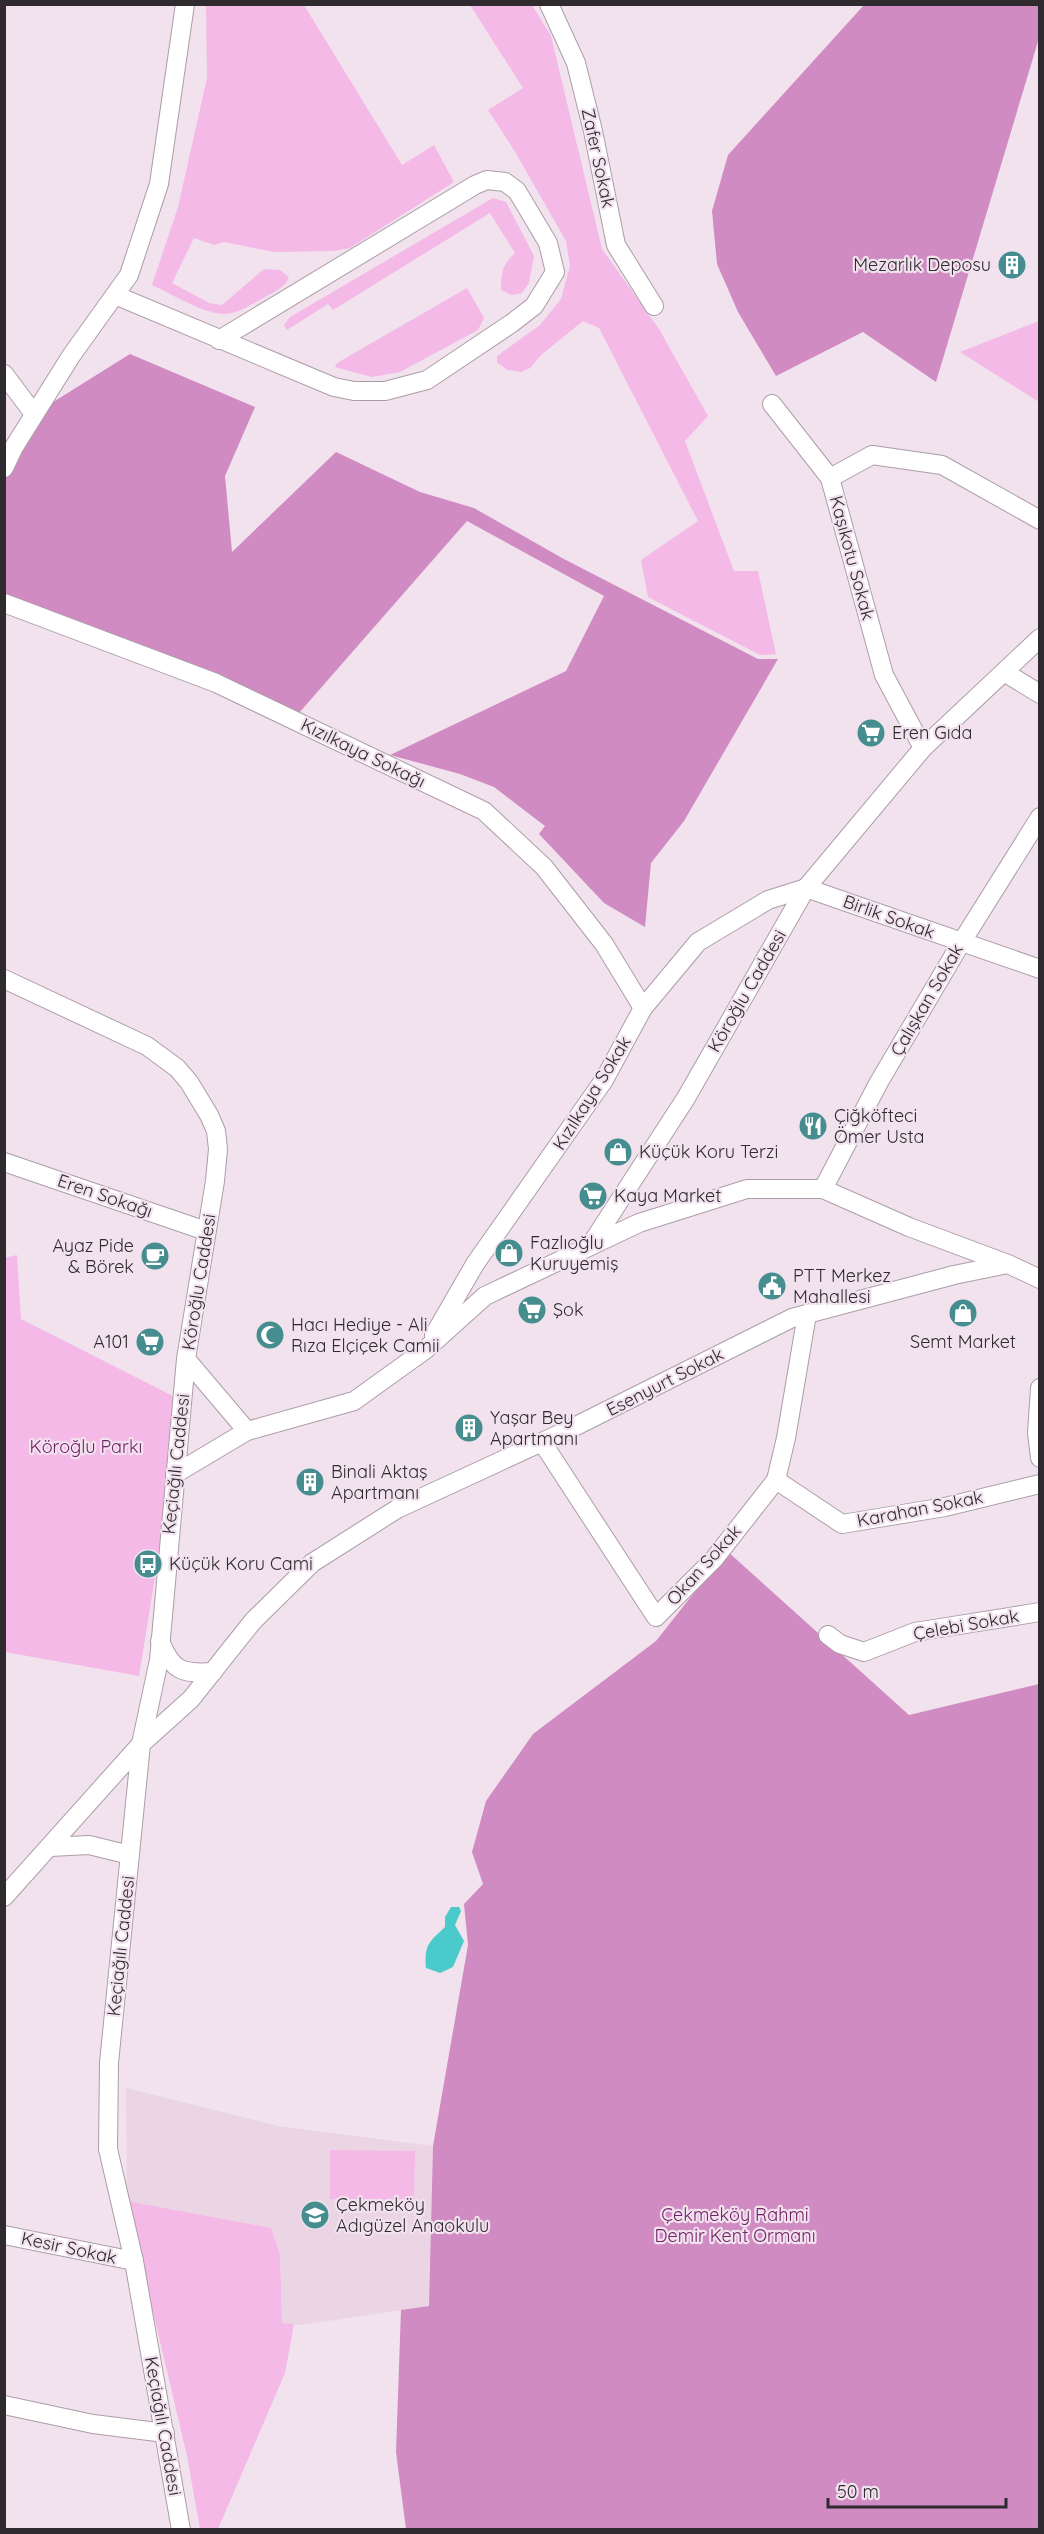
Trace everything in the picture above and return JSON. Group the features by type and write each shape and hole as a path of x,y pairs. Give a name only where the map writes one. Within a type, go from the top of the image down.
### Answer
{"street":[{"path":"4,468 34,414 71,356 129,275 159,184 185,4"},
{"name":"Zafer Sokak","path":"549,4 576,63 593,131 616,245 654,306"},
{"path":"115,295 219,340 334,387 354,391 385,391 427,380 534,306 555,272 548,243 517,191 505,182 488,180 475,185 219,340"},
{"path":"4,374 34,414"},
{"path":"772,404 830,478"},
{"name":"Kaşıkotu Sokak","path":"924,748 884,675 830,478 872,455 942,465 1040,520"},
{"name":"Kızılkaya Sokağı","path":"4,603 216,683 484,811 544,867 604,944 643,1008"},
{"name":"Köroğlu Caddesi","path":"589,1247 686,1098 806,888 924,748 1040,638"},
{"path":"1004,672 1040,694"},
{"name":"Çalışkan Sokak","path":"823,1189 879,1082 961,943 1040,817"},
{"name":"Kızılkaya Sokak","path":"425,1350 476,1264 604,1080 643,1008 698,942 768,900 806,888"},
{"name":"Birlik Sokak","path":"806,888 1040,969"},
{"name":"Köroğlu Caddesi","path":"4,979 147,1046 177,1068 189,1082 209,1115 216,1131 218,1149 215,1181 186,1359 247,1431"},
{"name":"Eren Sokağı","path":"4,1162 206,1231"},
{"path":"176,1474 247,1431 354,1401 425,1350 485,1296 639,1223 747,1189 823,1189 909,1227 1008,1264 1040,1279"},
{"name":"Esenyurt Sokak","path":"4,1897 141,1744 190,1699 253,1621 312,1563 397,1509 542,1442 792,1318 954,1275 1008,1264"},
{"name":"Okan Sokak","path":"542,1442 656,1617 714,1558 776,1480 786,1438 807,1314"},
{"name":"Keçiağılı Caddesi","path":"182,2529 134,2261 108,2150 110,2063 130,1855 141,1744 159,1660 186,1359"},
{"path":"1040,1388 1037,1433 1040,1458"},
{"name":"Karahan Sokak","path":"776,1480 842,1524 945,1507 1040,1484"},
{"name":"Çelebi Sokak","path":"828,1635 840,1644 864,1652 915,1632 1040,1612"},
{"path":"160,1641 173,1664 183,1672 213,1672"},
{"path":"50,1847 89,1845 130,1855"},
{"name":"Kesir Sokak","path":"4,2235 134,2261"},
{"path":"4,2405 93,2424 165,2433"}],"shaded area":[{"name":"Çekmeköy Adıgüzel Anaokulu","path":"126,2088 278,2126 433,2146 429,2306 301,2325 282,2323 280,2255 127,2201"}],"green space":[{"path":"206,5 304,5 402,165 434,145 454,182 350,248 333,251 274,252 224,242 214,245 194,238 172,283 209,303 222,305 264,269 280,270 289,277 285,284 276,291 241,310 226,314 199,308 152,285 178,207 207,78"},
{"path":"470,5 532,5 551,36 602,249 659,329 708,416 685,441 734,571 758,571 776,654 760,655 648,597 641,560 698,521 599,328 583,321 541,355 530,368 521,372 508,370 497,363 497,356 540,325 561,299 570,266 566,241 514,150 488,110 523,88"},
{"path":"864,5 1039,5 1039,38 936,382 863,332 776,376 738,312 717,264 712,211 728,155"},
{"path":"493,198 506,202 534,256 529,283 522,293 512,295 501,290 503,270 507,261 515,253 490,213 333,310 328,304 287,330 284,325 290,317"},
{"path":"467,288 484,318 478,330 400,372 372,377 335,367 337,363"},
{"path":"1039,321 1039,402 960,352"},
{"path":"130,354 255,407 225,476 232,552 336,452 420,492 474,508 562,558 758,659 778,659 684,821 651,863 645,927 604,903 539,834 545,826 494,787 460,774 390,755 566,671 604,596 467,521 299,713 5,596 5,468 34,414"},
{"name":"Köroğlu Parkı","path":"17,1255 21,1319 173,1396 163,1528 139,1676 5,1652 4,1258"},
{"name":"Çekmeköy Rahmi Demir Kent Ormanı","path":"727,1551 909,1715 1039,1684 1039,2529 406,2529 396,2452 401,2310 429,2306 433,2146 468,1945 464,1904 483,1884 472,1852 486,1801 533,1734 656,1641"},
{"path":"330,2150 415,2151 414,2200 330,2199"},
{"path":"127,2201 271,2228 280,2255 282,2323 294,2324 285,2373 218,2529 200,2529 187,2456"}],"water":[{"path":"451,1907 459,1907 461,1911 455,1925 464,1941 453,1967 440,1973 426,1968 426,1954 431,1940 445,1927 445,1917"}],"place":[{"name":"Mezarlık Deposu","path":"1012,265"},
{"name":"Eren Gıda","path":"871,733"},
{"name":"Çiğköfteci Ömer Usta","path":"813,1126"},
{"name":"Küçük Koru Terzi","path":"618,1152"},
{"name":"Kaya Market","path":"593,1196"},
{"name":"Fazlıoğlu Kuruyemiş","path":"509,1253"},
{"name":"Ayaz Pide & Börek","path":"155,1256"},
{"name":"PTT Merkez Mahallesi","path":"772,1286"},
{"name":"Şok","path":"532,1310"},
{"name":"Semt Market","path":"963,1313"},
{"name":"Hacı Hediye - Ali Rıza Elçiçek Camii","path":"270,1335"},
{"name":"A101","path":"150,1342"},
{"name":"Yaşar Bey Apartmanı","path":"469,1428"},
{"name":"Binali Aktaş Apartmanı","path":"310,1482"},
{"name":"Küçük Koru Cami","path":"148,1564"},
{"name":"Çekmeköy Adıgüzel Anaokulu","path":"315,2215"}]}
